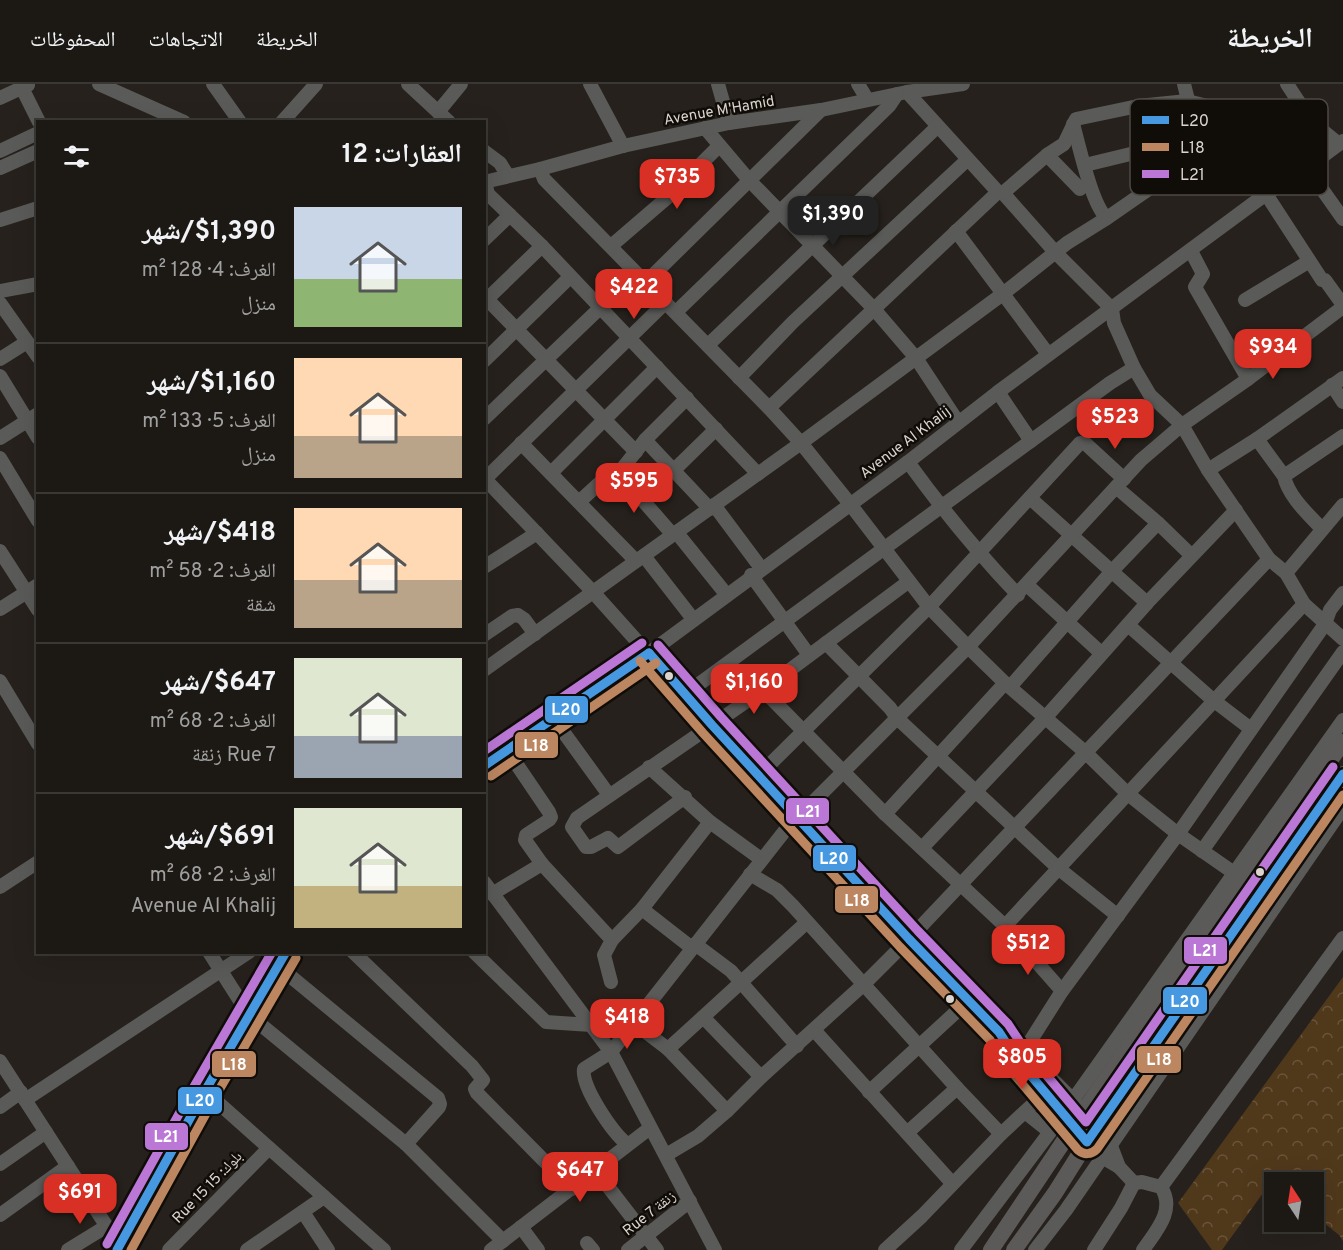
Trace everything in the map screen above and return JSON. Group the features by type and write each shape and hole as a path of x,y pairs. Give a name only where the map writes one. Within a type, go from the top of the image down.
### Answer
{"main road":[{"path":"991,1250 1074,1125 1078,1106 1240,878 1343,742"},
{"path":"1014,1250 1343,774"}],"street":[{"path":"99,84 180,120"},
{"path":"213,84 239,120"},
{"path":"284,120 316,84"},
{"path":"408,84 447,120"},
{"path":"438,112 461,84"},
{"path":"590,84 624,146"},
{"path":"718,84 729,123"},
{"path":"858,84 867,99"},
{"name":"Avenue M'Hamid","path":"486,182 624,146 729,123 821,110 910,90 963,84"},
{"path":"1184,84 1187,99"},
{"path":"1287,84 1297,99"},
{"path":"0,98 26,86 38,120"},
{"path":"676,312 889,106 910,90 937,128 1112,309 1114,323 1134,368 1150,395 1182,426 1208,470 1269,559 1286,573 1304,604 1343,639"},
{"path":"769,408 956,231 1047,155 1064,144 1076,119 1130,108"},
{"path":"646,282 821,110"},
{"path":"1073,124 1085,165 1085,186"},
{"path":"705,128 749,180 874,309 915,358 958,422"},
{"path":"708,345 937,128"},
{"path":"1328,133 1341,143"},
{"path":"0,151 36,134"},
{"name":"Avenue Al Khalij","path":"1328,153 1341,143"},
{"path":"611,246 668,197 719,146"},
{"path":"0,168 36,152"},
{"path":"486,152 500,163 508,176"},
{"path":"1085,165 1130,154"},
{"path":"1047,155 1085,186 1104,215"},
{"path":"740,378 793,322 967,160"},
{"path":"540,169 544,179 676,312 801,443 908,582 968,647 1007,685 1085,752 1128,794 1178,834 1240,878 1343,720"},
{"path":"486,186 488,194 542,246 759,474"},
{"path":"486,669 759,474 1004,293 1104,215 1137,195"},
{"name":"Avenue Al Khalij","path":"486,765 649,653 1265,195"},
{"path":"627,1144 616,1136 585,1083 584,1068 611,1052 761,859 798,818 968,647 1142,460 1182,426 1248,380 1343,306 1325,280 1322,280 1308,262 1267,195"},
{"path":"1326,195 1343,219"},
{"path":"0,220 36,209"},
{"path":"486,238 510,215"},
{"path":"956,231 1048,354"},
{"path":"542,246 486,299 636,452"},
{"path":"1191,251 1203,274 1195,287 1248,380"},
{"path":"1245,300 1308,262"},
{"path":"486,359 570,277"},
{"path":"0,291 36,284"},
{"path":"486,478 666,302"},
{"path":"0,303 36,354"},
{"path":"486,417 600,308"},
{"path":"0,359 27,342"},
{"path":"551,473 657,367"},
{"path":"684,695 884,551 1110,383 1134,368"},
{"path":"0,376 32,417 0,438"},
{"path":"1208,470 1257,439 1337,382 1343,402"},
{"path":"998,392 1031,441"},
{"path":"579,502 604,478 618,472 645,440 687,398"},
{"path":"673,471 716,429"},
{"path":"1284,476 1343,436"},
{"path":"1257,439 1284,476 1285,482 1302,508 1322,529"},
{"path":"645,440 673,471 712,507 756,572 785,622 809,655"},
{"path":"521,443 640,559 693,619"},
{"path":"758,776 929,607 1080,443 1086,444 1120,483 1191,555"},
{"path":"0,458 36,518"},
{"path":"908,462 978,554 1068,623 1101,653"},
{"path":"618,472 726,594"},
{"path":"486,480 594,592 684,695 909,939 999,1032 1024,1051 1098,1127 1106,1151 1134,1183"},
{"path":"1030,498 1146,603"},
{"path":"1286,573 1343,505"},
{"path":"922,848 1045,718 1146,603 1236,510"},
{"path":"885,814 937,756 1068,623 1112,571 1158,523"},
{"path":"486,566 537,533"},
{"path":"0,552 32,588 36,603"},
{"path":"666,1155 698,1136 864,984 1269,559"},
{"path":"685,797 620,847 616,847 608,838 591,847 586,847 574,831 573,823 609,795 763,690 908,582"},
{"path":"0,609 32,588"},
{"path":"1024,1051 1062,991 1178,834 1325,624 1330,610 1343,593"},
{"path":"1005,926 1212,700 1304,604"},
{"path":"486,634 512,616 518,615 524,619 535,634"},
{"path":"1128,625 1212,700 1251,729"},
{"path":"826,643 897,718 937,756 1058,868 1118,916"},
{"path":"1202,851 1343,652"},
{"path":"0,681 35,735"},
{"path":"763,690 885,814 1005,926 1062,991"},
{"path":"554,719 609,795"},
{"path":"507,750 549,812 549,820 526,835 525,840 542,864 612,939"},
{"path":"649,767 685,797 710,822 761,859"},
{"path":"1035,1250 1343,807"},
{"path":"611,982 604,955 612,939 642,909 710,822"},
{"path":"0,887 36,863"},
{"path":"542,864 488,888 611,1052 715,1250"},
{"path":"750,874 777,890 793,906 1000,1134"},
{"path":"642,909 731,971 797,1046"},
{"path":"668,1048 807,922"},
{"path":"1161,1187 1343,938"},
{"path":"210,954 249,1014 406,1144 498,1247 650,1128"},
{"path":"0,1107 23,1096 246,954"},
{"path":"120,1249 205,1091 285,954"},
{"path":"354,954 472,1066 483,1080 475,1089 477,1092 572,1189"},
{"path":"476,954 546,1022 591,1025"},
{"path":"278,966 438,1098 439,1107 406,1144"},
{"path":"869,1092 968,1001"},
{"path":"704,1017 761,1077"},
{"path":"634,1023 668,1048 726,1111"},
{"path":"814,1030 952,1183"},
{"path":"999,1032 1016,1058 1087,1142 1106,1151"},
{"path":"0,1061 120,1249"},
{"path":"908,1132 957,1088"},
{"path":"205,1091 384,1250"},
{"path":"885,1250 922,1216 1000,1134 1045,1093"},
{"path":"961,1250 1050,1132 1025,1113"},
{"path":"0,1164 46,1132"},
{"name":"Rue 15 بلوك: 15","path":"169,1250 269,1148"},
{"path":"0,1215 68,1166"},
{"path":"596,1171 657,1250"},
{"path":"1134,1183 1142,1182 1161,1187 1165,1194 1166,1214 1143,1250"},
{"path":"1094,1250 1134,1183"},
{"path":"248,1250 324,1197"},
{"name":"Rue 7 زنقة","path":"628,1250 690,1201"},
{"path":"303,1212 328,1250"},
{"path":"68,1250 107,1226"},
{"path":"521,1227 538,1250"}],"green space":[{"path":"1343,977 1343,1241 1324,1223 1324,1172 1264,1172 1264,1192 1222,1250 1212,1250 1178,1203"}],"transit line":[{"name":"L21","path":"486,750 642,643"},
{"name":"L21","path":"658,645 721,717 918,931 1008,1024 1026,1051 1086,1122 1333,767"},
{"name":"L20","path":"649,653 712,725 909,939 999,1032 1016,1058 1087,1142 1343,774"},
{"name":"L20","path":"486,765 649,653"},
{"name":"L18","path":"640,661 703,733 900,947 990,1040 1007,1066 1083,1153 1090,1153 1097,1149 1343,795"},
{"name":"L18","path":"491,776 656,663"},
{"name":"L21","path":"107,1244 271,954"},
{"name":"L20","path":"117,1250 205,1091 285,954"},
{"name":"L18","path":"131,1250 215,1097 296,958"}]}
